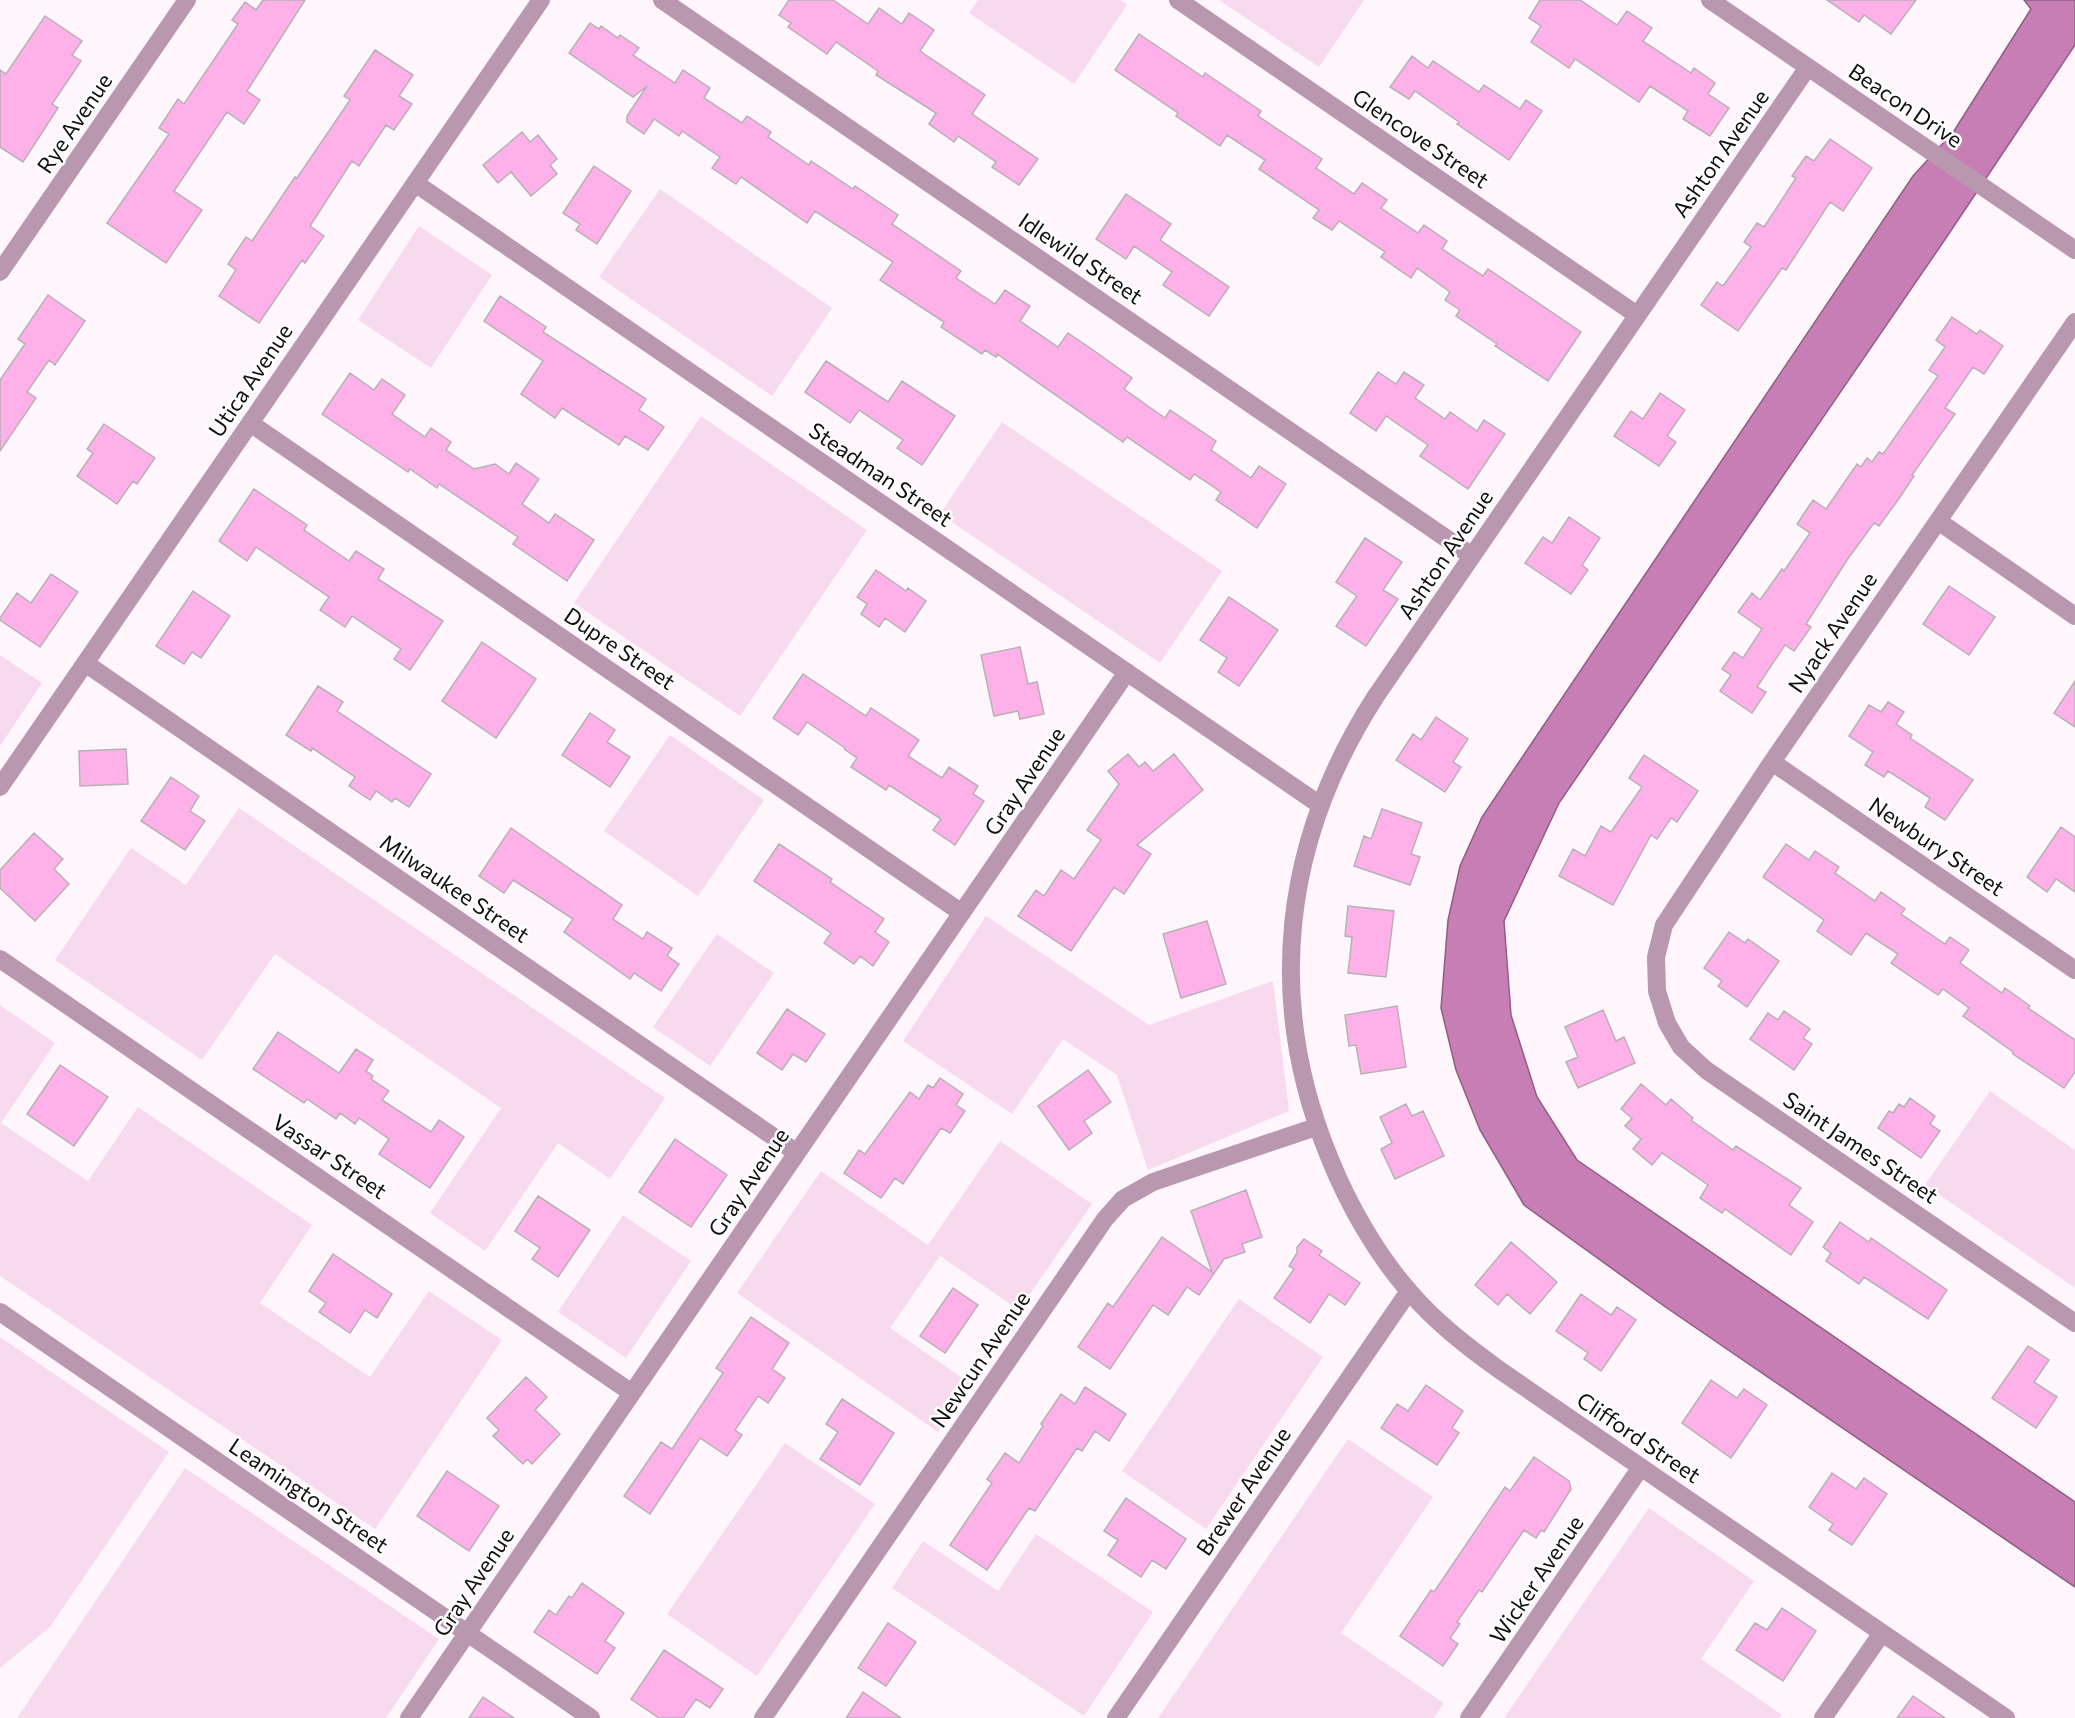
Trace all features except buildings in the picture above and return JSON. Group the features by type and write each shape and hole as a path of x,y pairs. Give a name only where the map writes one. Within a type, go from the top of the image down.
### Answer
{"street":[{"name":"Rye Avenue","path":"0,272 187,0"},
{"name":"Utica Avenue","path":"0,787 540,0"},
{"name":"Idlewild Street","path":"662,0 1472,556"},
{"name":"Glencove Street","path":"1178,0 1637,315"},
{"name":"Beacon Drive","path":"1710,0 2075,250"},
{"name":"Ashton Avenue","path":"1316,1127 1301,1072 1295,1039 1291,971 1292,937 1299,881 1310,837 1320,805 1342,754 1358,724 1808,67"},
{"name":"Steadman Street","path":"415,183 1320,805"},
{"name":"Nyack Avenue","path":"1656,981 1656,957 1664,925 1772,762 2075,322"},
{"name":"Dupre Street","path":"250,423 962,913"},
{"path":"1938,521 2075,616"},
{"name":"Milwaukee Street","path":"85,663 797,1153"},
{"name":"Gray Avenue","path":"409,1718 1127,672"},
{"name":"Newbury Street","path":"1772,762 2075,970"},
{"name":"Vassar Street","path":"0,959 632,1393"},
{"name":"Saint James Street","path":"1656,981 1667,1023 1681,1047 1706,1070 2075,1323"},
{"name":"Clifford Street","path":"1316,1127 1354,1212 1409,1292 1478,1354 2006,1718"},
{"name":"Newcun Avenue","path":"763,1718 1105,1219 1124,1199 1153,1182 1316,1127"},
{"name":"Brewer Avenue","path":"1116,1718 1409,1292"},
{"name":"Leamington Street","path":"0,1312 591,1718"},
{"name":"Wicker Avenue","path":"1470,1718 1641,1467"},
{"path":"1823,1718 1882,1633"}],"shaded area":[{"path":"978,0 1120,0 1127,5 1074,84 969,13"},
{"path":"1219,0 1364,0 1319,67"},
{"path":"2024,0 2075,0 2075,45 1946,238 1559,803 1504,921 1511,1015 1537,1097 1577,1160 2075,1502 2075,1587 1664,1306 1524,1205 1480,1130 1456,1070 1441,1008 1448,920 1460,866 1482,817 1913,176 1954,131 2031,9"},
{"path":"660,189 832,308 772,396 599,277"},
{"path":"419,226 492,275 431,368 358,320"},
{"path":"701,416 867,530 740,716 574,603"},
{"path":"1002,422 1222,571 1160,663 940,514"},
{"path":"0,655 42,683 0,746"},
{"path":"670,735 764,800 698,896 604,831"},
{"path":"239,808 665,1098 610,1179 558,1143 485,1251 430,1213 501,1108 275,954 202,1060 55,960 131,848 186,885"},
{"path":"986,916 1149,1025 1273,981 1289,1111 1148,1170 1117,1075 1063,1039 1012,1114 903,1041"},
{"path":"717,934 774,973 710,1066 653,1027"},
{"path":"0,1005 55,1043 1,1123 88,1181 138,1107 312,1225 260,1303 370,1377 429,1291 502,1340 375,1529 0,1276"},
{"path":"1990,1091 2075,1150 2075,1288 1925,1185"},
{"path":"1000,1141 1092,1204 1019,1310 940,1256 890,1328 971,1384 938,1432 737,1293 821,1171 928,1245"},
{"path":"623,1215 691,1261 626,1358 558,1312"},
{"path":"1239,1299 1323,1357 1206,1529 1122,1471"},
{"path":"0,1337 169,1452 50,1627 0,1668"},
{"path":"1348,1439 1433,1497 1341,1633 1444,1703 1434,1718 1158,1718"},
{"path":"785,1443 875,1504 757,1676 667,1614"},
{"path":"185,1468 439,1639 386,1718 17,1718"},
{"path":"1649,1508 1754,1581 1701,1659 1782,1715 1780,1718 1504,1718"},
{"path":"1036,1534 1153,1612 1084,1716 892,1588 923,1541 998,1591"}]}
